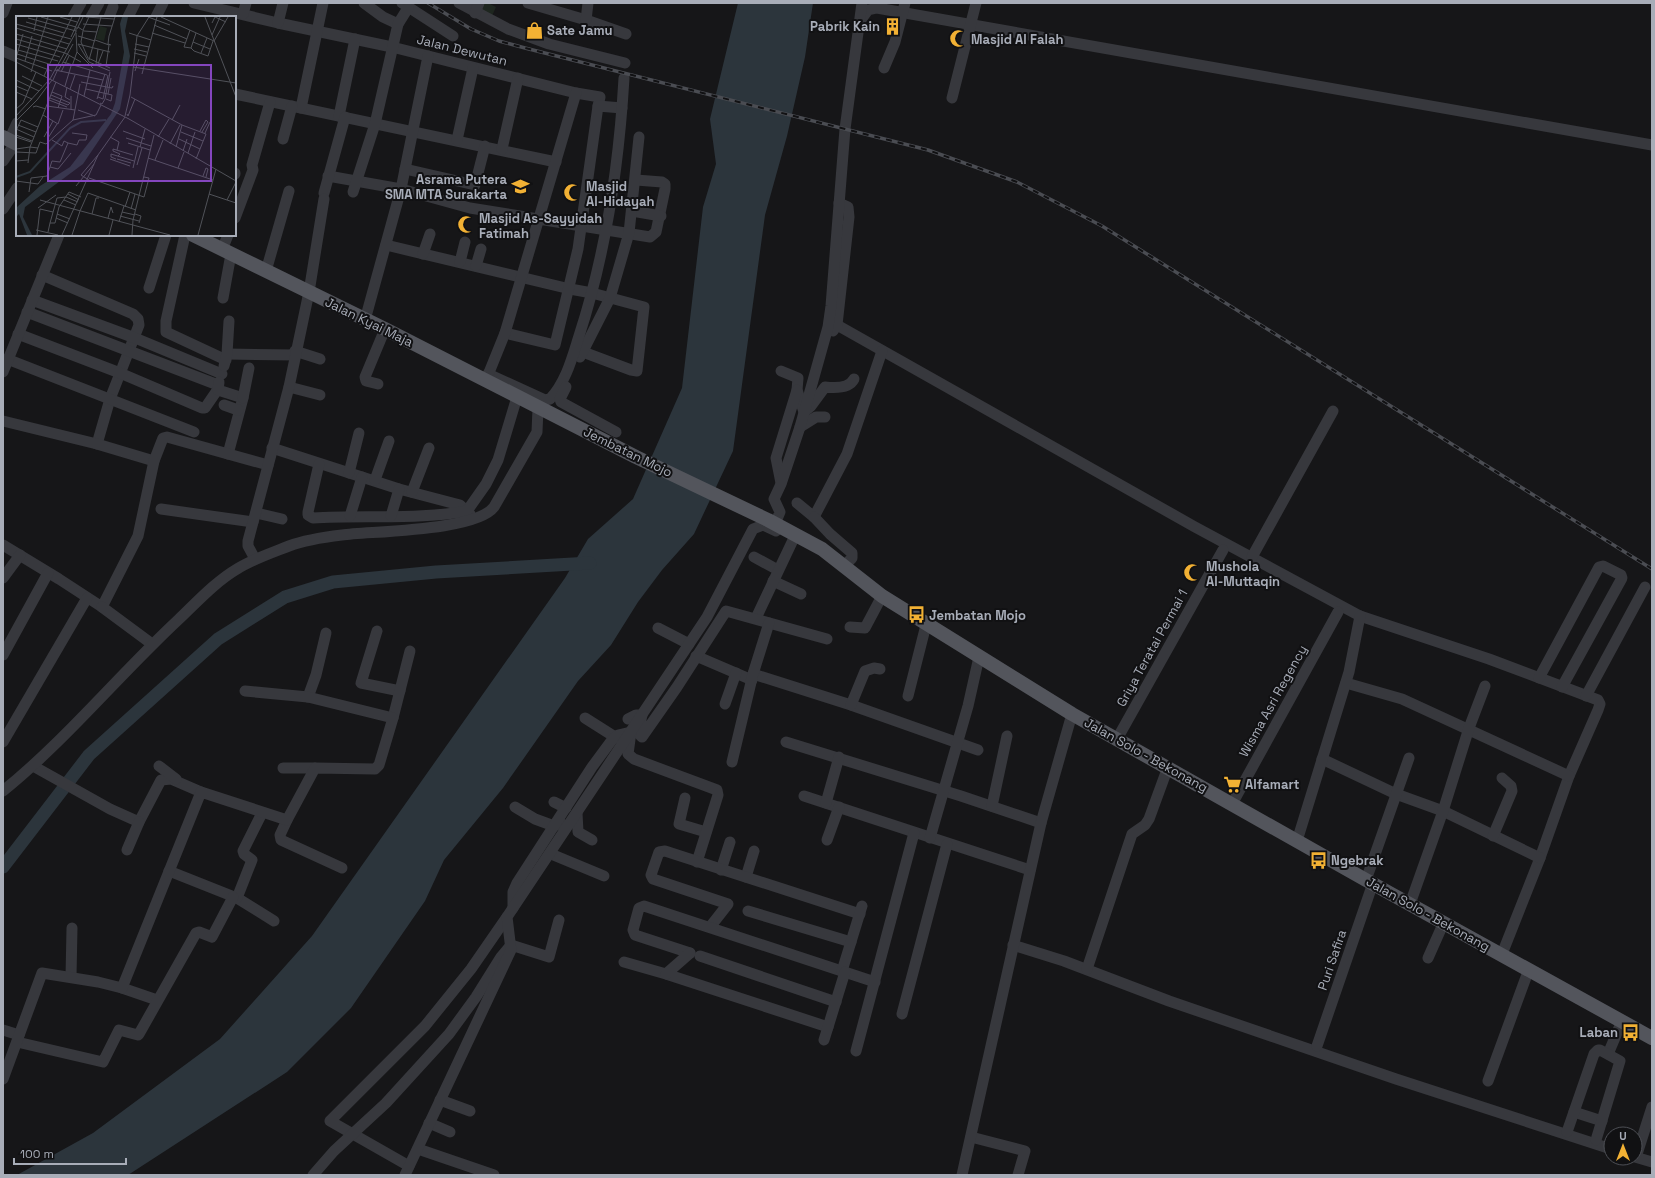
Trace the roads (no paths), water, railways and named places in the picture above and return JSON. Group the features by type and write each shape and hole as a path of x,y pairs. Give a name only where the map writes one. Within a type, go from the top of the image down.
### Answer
{"main road":[{"name":"Jalan Kyai Maja","path":"207,238 227,252 487,378 517,397 541,409"},
{"name":"Jembatan Mojo","path":"541,409 756,514"},
{"name":"Jalan Solo - Bekonang","path":"756,514 822,549 882,596 926,625 1072,714 1652,1038"}],"street":[{"path":"3,13 7,3"},
{"path":"92,16 99,3"},
{"path":"128,16 135,3"},
{"path":"156,16 163,3"},
{"name":"Jalan Dewutan","path":"194,3 208,5 229,14 243,14 317,32 392,47 576,93 599,102 622,108"},
{"path":"243,14 246,3"},
{"path":"278,23 283,3"},
{"path":"283,139 296,107 317,32 323,3"},
{"path":"364,3 383,17 398,24"},
{"path":"459,3 477,8 508,29 549,44 625,63"},
{"path":"528,3 586,20 626,34"},
{"path":"586,20 588,3"},
{"path":"775,524 780,512 774,499 781,484 800,427 824,345 831,306 845,129 862,3"},
{"path":"952,98 976,3"},
{"path":"73,16 77,4"},
{"path":"353,192 375,124 392,47 398,24 405,6 453,36"},
{"path":"860,20 868,10 872,8 904,8 971,26 1652,145"},
{"path":"884,68 895,42 904,8"},
{"path":"256,559 248,546 272,448 289,387 308,292 324,196 342,116 354,39"},
{"path":"3,51 16,57"},
{"path":"365,320 401,189 414,131 428,56"},
{"path":"457,140 473,68"},
{"path":"502,149 518,78"},
{"path":"576,93 504,333 487,378 540,398 550,399 563,380 571,363 592,293 606,229 622,108 624,78"},
{"path":"236,94 502,149 556,162"},
{"path":"236,215 254,170 252,165 270,102"},
{"path":"504,333 555,345 570,289 582,225 599,102"},
{"path":"3,161 12,141 16,127"},
{"path":"616,432 560,401 610,298 629,233 636,180 639,137"},
{"path":"405,169 475,185 485,146"},
{"path":"328,176 401,189 470,208 537,220 582,225 650,237 654,236 661,216 665,189 664,184 636,180"},
{"path":"3,209 16,190"},
{"path":"266,271 289,191"},
{"path":"824,345 837,325 849,217 848,207 839,203"},
{"path":"632,211 661,216"},
{"path":"423,254 430,234"},
{"path":"3,372 59,236"},
{"path":"149,288 166,236"},
{"path":"185,236 166,321 166,332 226,357 295,353 320,359"},
{"path":"223,298 228,236"},
{"path":"460,262 465,242"},
{"path":"386,245 641,305 645,309 637,371 583,352"},
{"path":"476,266 481,249"},
{"path":"42,275 133,314 138,319 139,325 135,338 110,399 97,444"},
{"path":"32,300 135,338 220,383 243,398"},
{"path":"27,312 220,383"},
{"path":"18,334 120,373 205,408 220,383 226,357 229,321"},
{"path":"837,325 1360,616 1489,659 1598,700 1599,707 1569,776 1540,858 1502,954"},
{"path":"378,384 366,381 365,377 385,329"},
{"path":"814,517 849,449 882,351"},
{"path":"7,360 194,432"},
{"path":"228,454 238,410 243,398 249,368"},
{"path":"781,371 798,378 797,390 776,458 781,484"},
{"path":"804,412 811,406 825,387 833,388 850,385 854,379"},
{"path":"289,387 320,395"},
{"path":"797,390 804,412"},
{"path":"3,791 33,766 152,644 211,589 236,569 256,559 295,544 341,535 440,527 470,515 498,460 517,397"},
{"path":"224,405 238,410"},
{"path":"319,464 308,515 313,518 350,516 407,517 487,515 494,507 537,432 541,409"},
{"path":"1252,557 1333,411"},
{"path":"800,427 816,417 826,417"},
{"path":"3,421 97,444 154,461"},
{"path":"349,473 359,434"},
{"path":"102,608 138,536 154,461 161,440 167,437 268,465"},
{"path":"375,480 389,441"},
{"path":"790,457 803,447"},
{"path":"272,448 399,489 460,506 470,515"},
{"path":"412,492 429,448"},
{"path":"350,516 362,477"},
{"path":"391,516 399,489"},
{"path":"631,732 615,737 592,767 517,883 513,892 510,913 510,938 502,970 407,1171 354,1135 330,1121 424,1026 471,969 510,913 551,854 575,815 631,732 689,644 708,617 753,529 763,525 848,569 852,558 852,553 797,503"},
{"path":"161,509 254,518 282,519"},
{"path":"756,618 793,540"},
{"path":"3,545 87,598 152,644"},
{"name":"Griya Teratai Permai 1","path":"1117,739 1223,550"},
{"path":"3,578 20,555"},
{"path":"754,557 778,570"},
{"path":"1539,678 1599,567 1603,566 1621,575 1622,578 1562,687"},
{"path":"3,655 48,573"},
{"path":"773,581 801,594"},
{"path":"1586,696 1645,587"},
{"path":"850,627 865,628 882,596"},
{"path":"3,742 87,598"},
{"path":"642,715 638,733 641,738 726,611 756,618 827,639"},
{"name":"Wisma Asri Regency","path":"1232,804 1338,612"},
{"path":"1297,841 1346,683 1360,616"},
{"path":"732,762 753,677 769,622"},
{"path":"908,696 926,625"},
{"path":"658,628 689,644"},
{"path":"377,631 361,683 400,691"},
{"path":"308,697 316,675 326,633"},
{"path":"283,768 377,768 393,718 410,651"},
{"path":"696,656 736,673 851,705 978,750"},
{"path":"930,838 945,791 979,657"},
{"path":"851,705 865,671 874,668 880,669"},
{"path":"725,704 736,673"},
{"path":"1346,683 1402,699 1469,728 1569,776"},
{"path":"1410,904 1443,811 1469,728 1485,686"},
{"path":"245,691 308,697 393,718"},
{"path":"962,1175 1041,823 1072,714"},
{"path":"628,720 636,715 642,715"},
{"path":"585,718 615,737"},
{"path":"631,732 628,754 634,759 717,790 718,795 697,862"},
{"path":"992,806 1008,736"},
{"path":"786,742 838,757 1041,823"},
{"path":"826,803 838,757"},
{"name":"Puri Safira","path":"1318,1046 1383,835 1409,758"},
{"path":"1322,759 1396,794 1443,811 1540,858"},
{"path":"33,766 110,809 139,822"},
{"path":"159,766 181,782 201,792"},
{"path":"1087,969 1132,834 1145,825 1149,819 1168,767"},
{"path":"315,768 287,820 280,835 281,840 342,868"},
{"path":"1493,836 1512,791 1509,784 1502,778"},
{"path":"127,850 139,822 161,780 171,779 201,792 287,820"},
{"path":"122,988 201,792"},
{"path":"804,796 1030,870"},
{"path":"685,798 679,824 706,832"},
{"path":"554,802 566,808"},
{"path":"516,807 535,819 554,826 575,815"},
{"path":"827,840 839,807"},
{"path":"3,1030 18,1038 103,1062 116,1032 122,1030 138,1035 196,933 199,932 212,937 235,898 252,860 244,854 243,851 262,813"},
{"path":"575,815 578,832 592,840"},
{"path":"856,1051 914,833"},
{"path":"721,870 730,842"},
{"path":"902,1014 947,844"},
{"path":"710,927 728,904 652,877 659,852 665,851 721,870 861,910 824,1040"},
{"path":"746,877 754,851"},
{"path":"551,854 604,876"},
{"path":"169,871 235,898 274,921"},
{"path":"666,974 690,953 635,935 633,930 639,908 644,906 875,982"},
{"path":"748,911 851,942"},
{"path":"510,938 549,958 559,920"},
{"path":"1428,958 1444,922"},
{"path":"71,977 72,928"},
{"path":"312,1175 334,1151 354,1135 412,1076 449,1034 476,997 501,957 510,938"},
{"path":"1013,945 1087,969 1169,1001 1396,1080 1603,1146"},
{"path":"700,956 836,1002"},
{"path":"624,962 666,974 828,1027"},
{"path":"1488,1081 1529,969"},
{"path":"3,1079 42,973 98,982 122,988 157,1000"},
{"path":"1608,1054 1622,1021"},
{"path":"1567,1132 1594,1054 1598,1050 1619,1059 1620,1064 1596,1140"},
{"path":"440,1100 470,1111"},
{"path":"1643,1134 1652,1107"},
{"path":"1574,1112 1602,1121"},
{"path":"429,1123 450,1132"},
{"path":"971,1137 1025,1151 1018,1175"},
{"path":"418,1148 494,1175"}],"waterway":[{"path":"3,867 89,755 218,639 285,597 333,582 436,572 590,563"}],"railway":[{"path":"428,3 471,29 499,41 928,150 1017,182 1102,226 1652,569"}],"place":[{"name":"Pabrik Kain","path":"893,26"},
{"name":"Sate Jamu","path":"534,30"},
{"name":"Masjid Al Falah","path":"958,39"},
{"name":"Asrama Putera SMA MTA Surakarta","path":"520,186"},
{"name":"Masjid Al-Hidayah","path":"573,193"},
{"name":"Masjid As-Sayyidah Fatimah","path":"466,225"},
{"name":"Mushola Al-Muttaqin","path":"1193,573"},
{"name":"Jembatan Mojo","path":"916,615"},
{"name":"Alfamart","path":"1232,784"},
{"name":"Ngebrak","path":"1318,860"},
{"name":"Laban","path":"1631,1032"}]}
